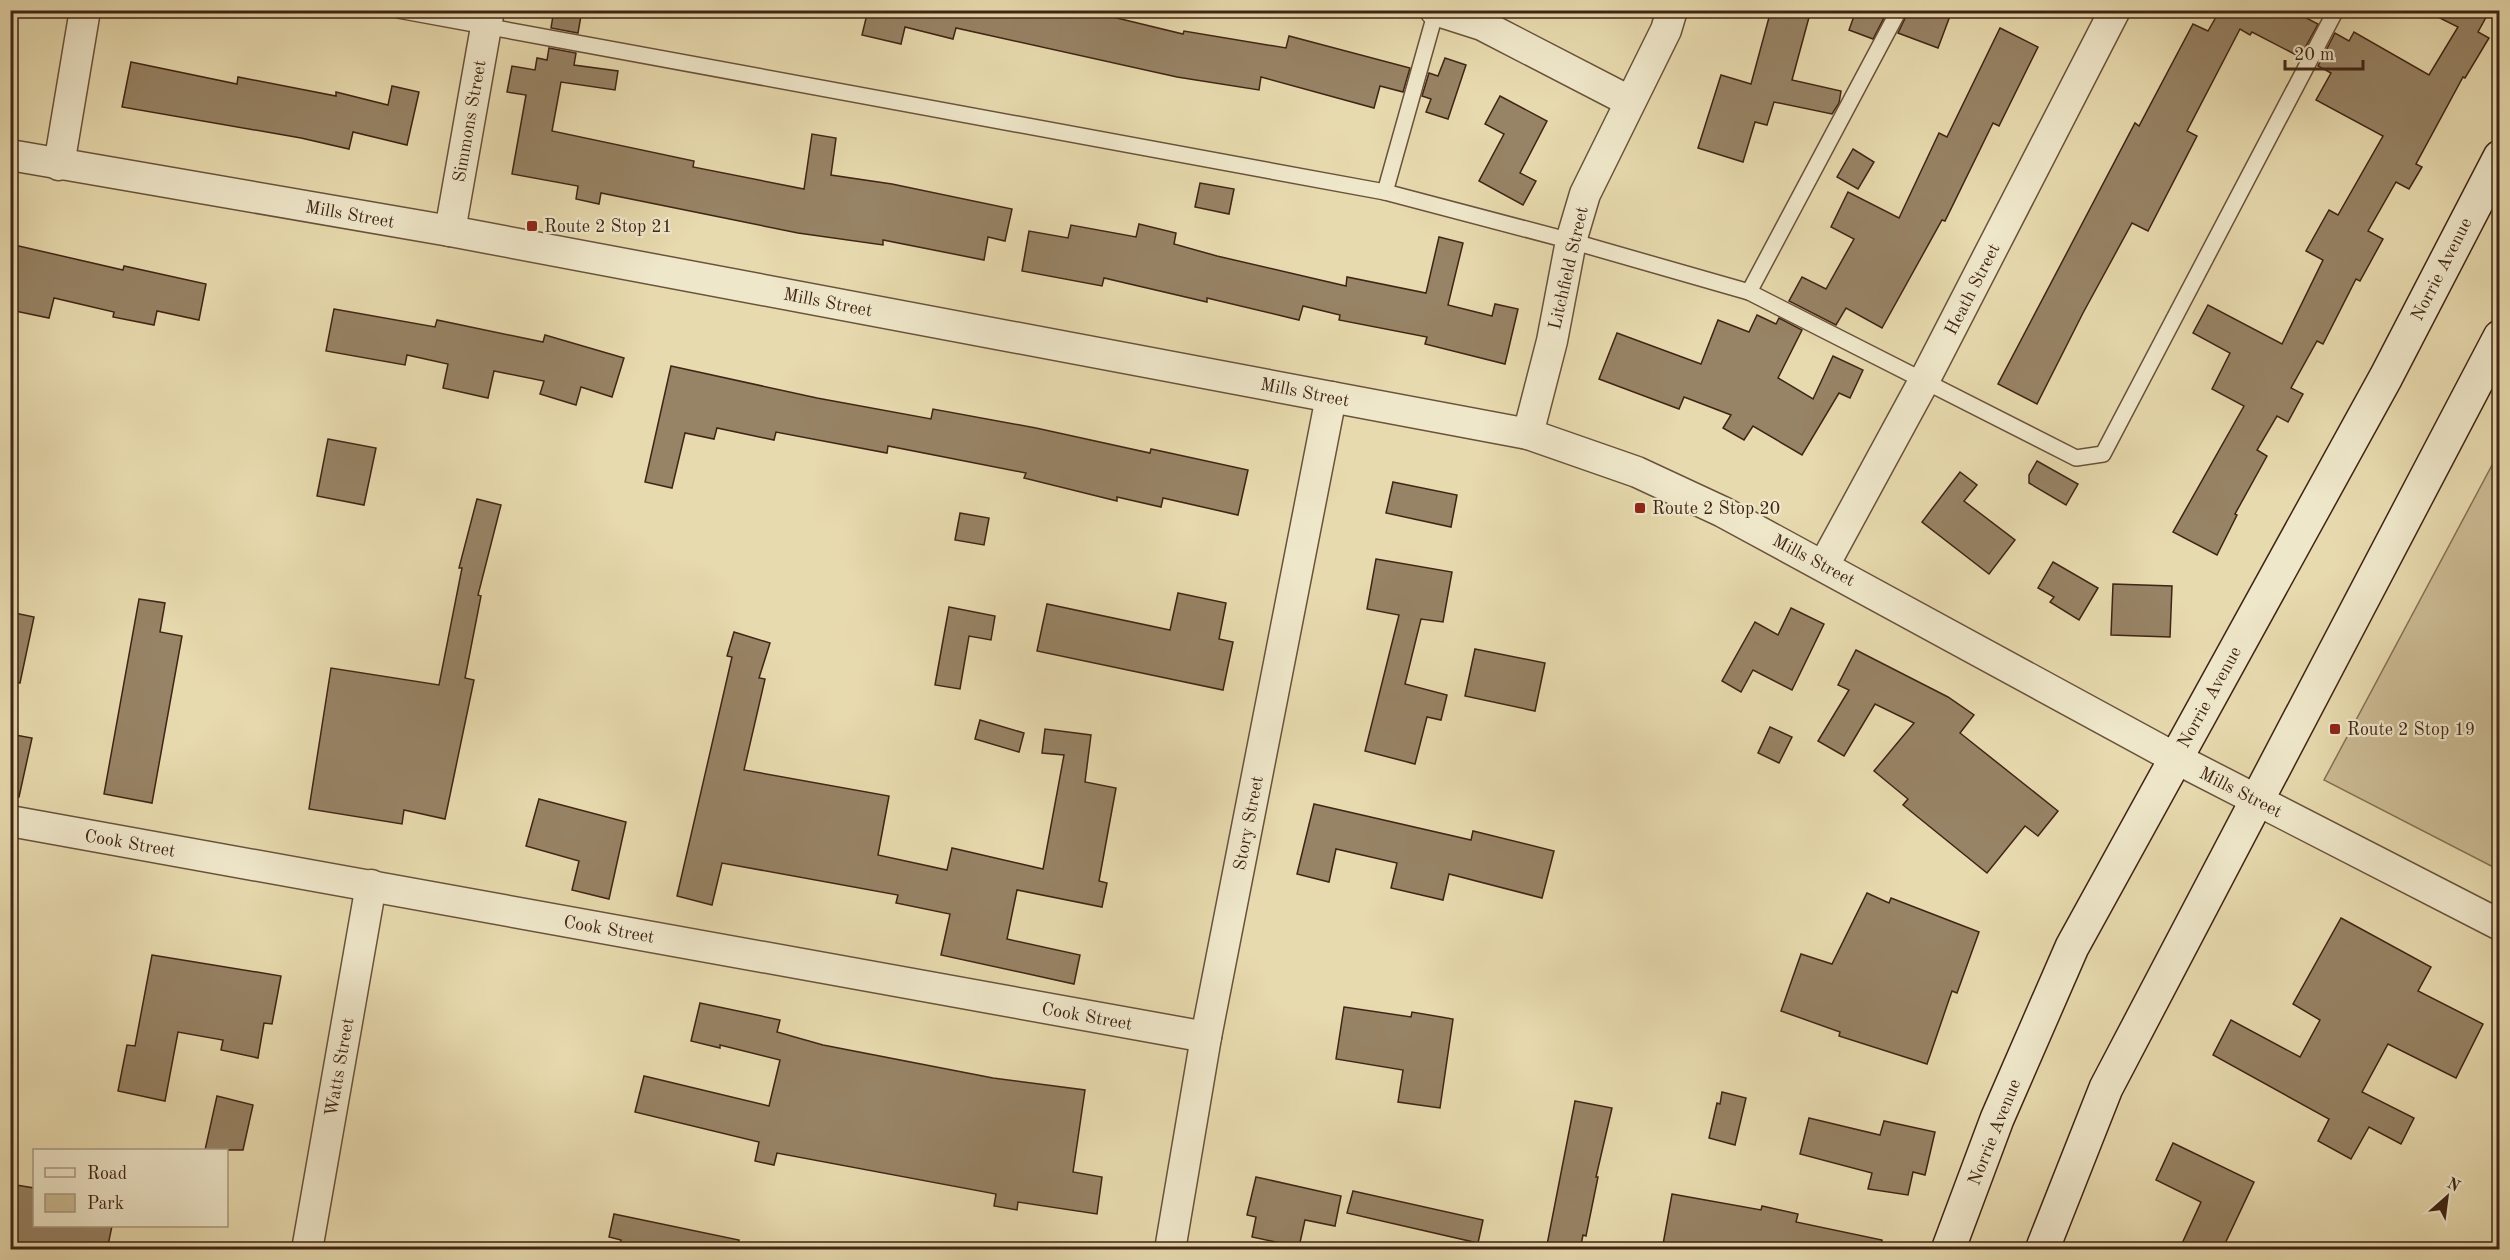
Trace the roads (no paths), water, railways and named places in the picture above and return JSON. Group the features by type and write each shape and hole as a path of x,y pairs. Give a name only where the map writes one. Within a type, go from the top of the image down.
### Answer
{"main road":[{"name":"Norrie Avenue","path":"1948,1250 1997,1119 2072,946 2386,377 2499,157"},
{"path":"2042,1250 2106,1088 2499,336"}],"street":[{"path":"59,165 85,10"},
{"name":"Litchfield Street","path":"1528,434 1552,341 1571,241 1585,194 1666,30 1672,10"},
{"name":"Heath Street","path":"1824,565 1924,381 2115,10"},
{"path":"1435,11 1483,18 1629,101"},
{"name":"Simmons Street","path":"450,231 488,19"},
{"name":"Mills Street","path":"10,155 450,231 1528,434 1637,472 1723,512 2175,758 2499,925"},
{"name":"Story Street","path":"1170,1250 1206,1037 1331,397"},
{"name":"Cook Street","path":"10,821 1206,1037"},
{"name":"Watts Street","path":"307,1250 370,885"}],"lane":[{"path":"398,10 488,19 1385,192 1571,241 1749,292 2076,458 2103,454 2336,10"},
{"path":"1749,292 1899,10"},
{"path":"1385,192 1435,11"}],"place":[{"name":"Route 2 Stop 21","path":"532,226"},
{"name":"Route 2 Stop 20","path":"1640,508"},
{"name":"Route 2 Stop 19","path":"2335,729"}]}
